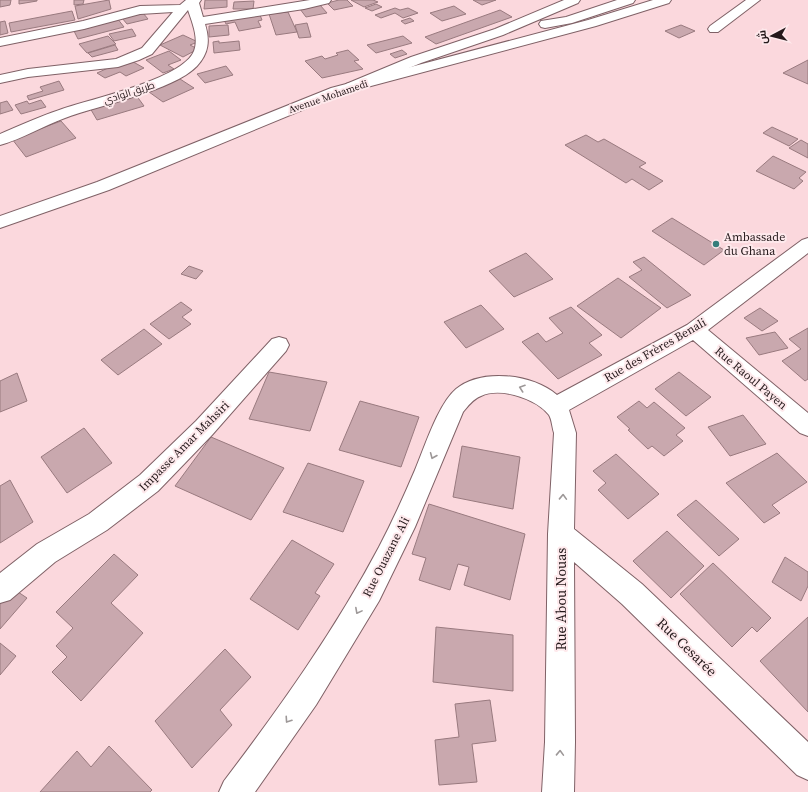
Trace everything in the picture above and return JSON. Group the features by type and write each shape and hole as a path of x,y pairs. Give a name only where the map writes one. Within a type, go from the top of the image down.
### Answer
{"street":[{"path":"198,21 304,5 325,0"},
{"path":"351,86 416,60 499,32 574,0"},
{"path":"499,32 568,20 628,0"},
{"name":"Avenue Mohamedi","path":"0,222 103,186 287,110 351,86 462,59 665,0"},
{"path":"714,29 754,0"},
{"path":"0,42 84,25 140,10 191,2"},
{"path":"0,79 28,73 118,63 134,57 147,51 191,2"},
{"name":"طريق الوادي","path":"0,140 69,111 153,85 167,79 194,62 200,54 202,36 191,2"},
{"name":"Rue des Frères Benali","path":"556,407 694,330 808,244"},
{"name":"Rue Raoul Payen","path":"694,330 808,426"},
{"name":"Impasse Amar Mahsiri","path":"0,590 46,553 98,522 149,483 204,428 279,344"},
{"name":"Rue Ouazane Ali","path":"235,792 271,746 347,631 406,519 451,413 463,396 478,386 504,384 520,387 543,397 556,407"},
{"name":"Rue Abou Nouas","path":"556,407 562,418 565,433 561,534 560,735 558,792"},
{"name":"Rue Cesarée","path":"561,534 632,594 808,764"}],"building":[{"path":"0,0 11,0 10,5 0,7"},
{"path":"19,0 37,0 37,1 19,4"},
{"path":"74,0 84,0 83,4 74,5"},
{"path":"109,0 111,9 78,19 75,6"},
{"path":"205,0 227,0 227,7 204,9"},
{"path":"347,0 353,6 334,10 327,3"},
{"path":"351,0 373,0 378,2 364,7"},
{"path":"473,0 496,0 482,5"},
{"path":"254,1 253,9 233,9 234,2"},
{"path":"376,4 382,7 372,11 365,8"},
{"path":"320,5 327,13 306,17 300,9"},
{"path":"454,6 466,14 442,21 430,13"},
{"path":"395,8 400,10 408,8 418,13 403,18 395,13 381,18 375,15"},
{"path":"500,10 512,17 436,44 425,37"},
{"path":"72,11 75,20 11,32 9,23"},
{"path":"288,12 297,32 276,35 269,14"},
{"path":"143,13 148,19 127,24 122,18"},
{"path":"260,15 262,20 258,21 261,27 239,31 235,22 226,24 224,20"},
{"path":"117,18 124,27 78,39 74,31 89,28 87,25"},
{"path":"410,18 414,21 405,24 401,21"},
{"path":"5,21 8,33 0,35 0,22"},
{"path":"307,23 311,37 299,38 295,25"},
{"path":"228,25 229,35 209,37 209,26"},
{"path":"681,25 695,31 679,38 665,31"},
{"path":"132,29 136,36 114,41 109,34"},
{"path":"183,35 198,42 190,45 198,49 183,57 160,45"},
{"path":"108,36 116,44 87,53 79,44"},
{"path":"403,36 412,43 376,53 367,45"},
{"path":"219,41 219,43 239,41 240,50 214,53 213,42"},
{"path":"115,45 118,50 92,57 88,53"},
{"path":"348,50 359,60 354,61 363,69 322,78 305,61 322,56 325,59 338,55 336,53"},
{"path":"402,50 407,54 395,58 390,54"},
{"path":"169,51 181,60 168,65 174,69 163,73 146,60"},
{"path":"128,59 144,68 126,76 120,72 105,78 97,73"},
{"path":"808,60 808,84 783,73"},
{"path":"226,66 233,75 205,83 197,74"},
{"path":"180,79 194,88 163,102 149,92"},
{"path":"59,81 64,90 29,100 27,96 43,91 40,87"},
{"path":"136,95 144,106 97,120 90,108"},
{"path":"41,100 46,107 21,114 15,105 27,101 29,104"},
{"path":"7,101 13,110 0,114 0,103"},
{"path":"61,121 76,138 26,157 12,139"},
{"path":"772,127 798,139 789,146 763,133"},
{"path":"586,135 598,142 604,139 646,163 639,167 663,181 649,190 632,179 626,183 565,145"},
{"path":"801,140 808,144 808,158 789,148"},
{"path":"773,156 806,172 799,178 803,181 794,189 756,171"},
{"path":"672,218 724,250 704,265 652,231"},
{"path":"526,253 553,279 514,297 489,271"},
{"path":"644,257 691,295 667,308 629,277 642,270 633,262"},
{"path":"189,266 203,271 196,279 181,274"},
{"path":"618,278 661,308 621,338 577,306"},
{"path":"181,302 192,310 182,317 191,324 169,339 150,324"},
{"path":"481,305 504,329 466,348 444,322"},
{"path":"571,307 602,335 589,343 602,355 558,379 522,342 538,333 546,342 563,333 549,318"},
{"path":"760,308 778,321 762,331 744,318"},
{"path":"808,328 808,379 805,381 782,361 801,349 789,339"},
{"path":"144,329 162,344 118,375 101,360"},
{"path":"775,332 788,348 759,355 746,338"},
{"path":"269,372 327,382 310,431 249,419"},
{"path":"679,372 711,397 686,416 655,389"},
{"path":"17,373 27,401 0,412 0,381"},
{"path":"360,401 419,417 401,467 339,450"},
{"path":"639,401 647,408 654,402 685,428 676,435 683,441 664,456 652,446 648,449 617,417"},
{"path":"743,415 766,444 730,456 708,427"},
{"path":"84,428 112,463 67,493 41,457"},
{"path":"211,437 284,468 251,520 175,486"},
{"path":"462,446 520,457 513,509 453,497"},
{"path":"777,453 807,482 772,505 780,513 764,523 726,483"},
{"path":"616,454 659,494 628,519 598,490 606,483 593,471"},
{"path":"308,463 364,481 343,532 283,512"},
{"path":"10,480 33,522 0,543 0,486"},
{"path":"696,500 739,539 719,556 677,515"},
{"path":"429,504 525,534 510,600 464,585 469,567 458,564 450,590 419,580 426,558 412,554"},
{"path":"667,531 704,566 671,598 633,561"},
{"path":"292,540 334,564 315,593 320,596 298,630 250,599"},
{"path":"114,554 138,575 111,603 143,633 81,701 52,672 67,657 56,646 73,628 56,612"},
{"path":"785,557 808,572 808,586 801,601 772,582"},
{"path":"713,563 771,618 757,632 752,627 732,647 680,594"},
{"path":"12,588 27,598 0,629 0,601"},
{"path":"808,617 808,712 760,661"},
{"path":"436,627 513,635 513,691 433,682"},
{"path":"0,643 16,656 0,675"},
{"path":"225,649 251,677 220,710 232,725 192,768 155,721"},
{"path":"490,700 496,741 472,744 477,782 439,785 435,740 459,737 455,704"},
{"path":"109,746 152,790 150,792 40,792 77,751 91,767"}],"place":[{"name":"Ambassade du Ghana","path":"716,244"}]}
